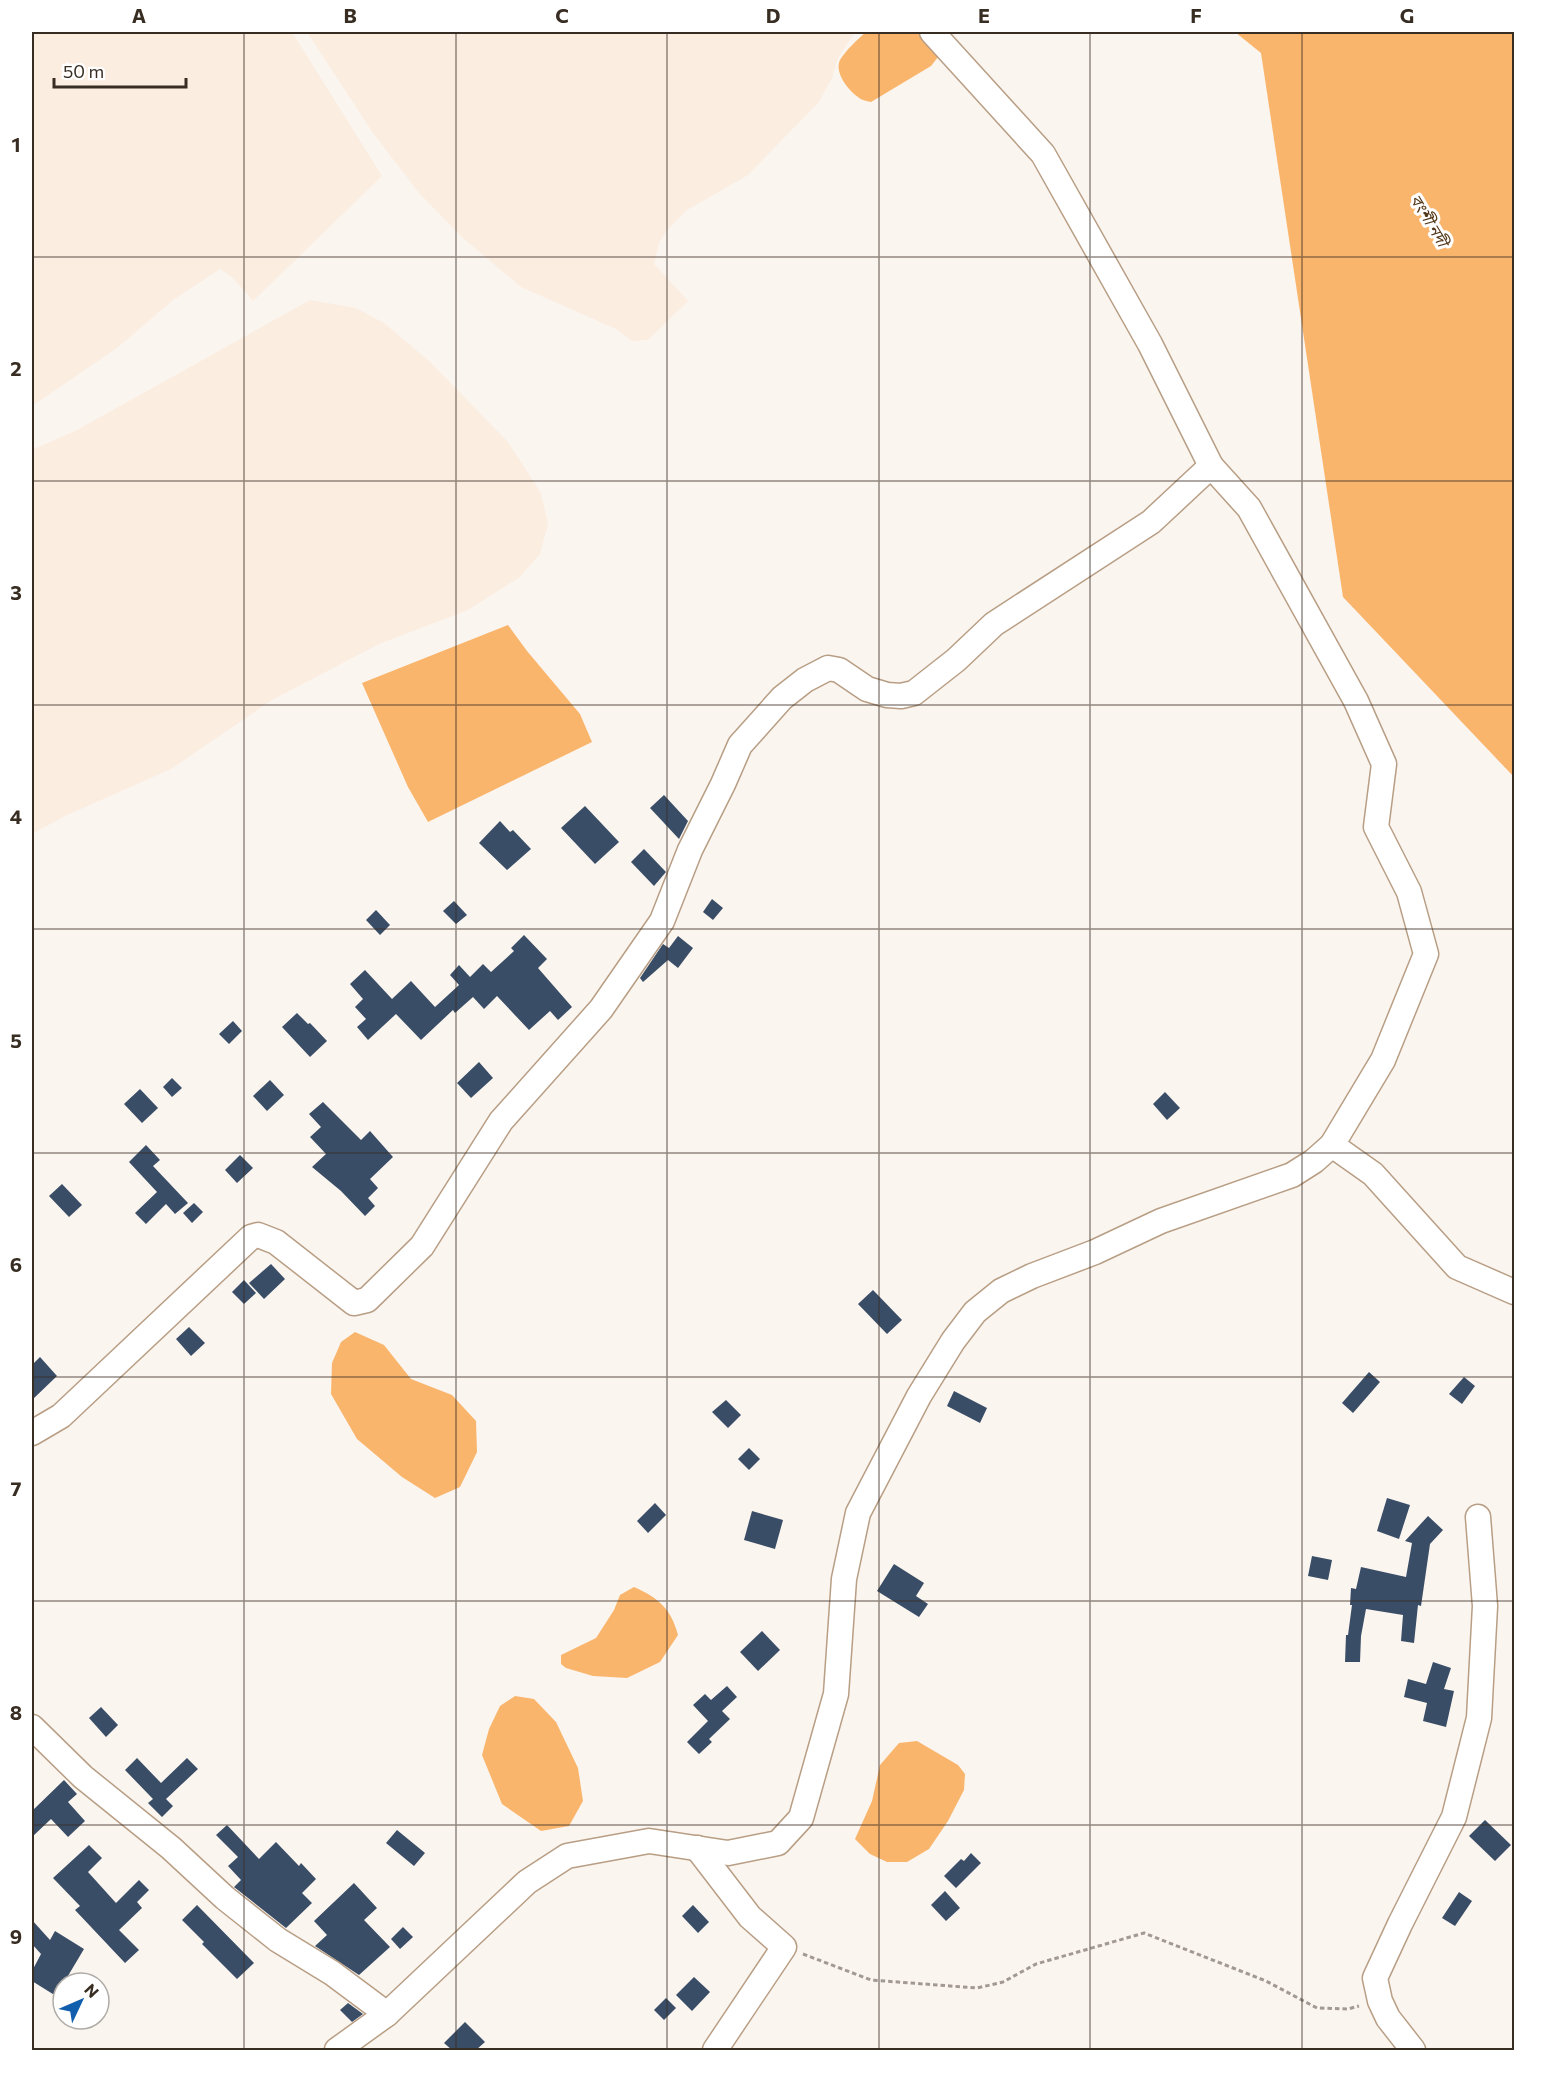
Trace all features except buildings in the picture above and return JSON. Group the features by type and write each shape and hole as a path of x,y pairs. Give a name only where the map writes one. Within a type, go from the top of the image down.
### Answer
{"street":[{"path":"337,2050 387,2014 527,1882 567,1856 648,1841 728,1853 778,1843 801,1818 836,1694 844,1579 858,1513 919,1396 975,1312 1001,1291 1032,1276 1095,1252 1161,1221 1292,1174 1314,1161 1332,1145 1383,1060 1426,954 1409,892 1376,827 1384,764 1356,701 1250,508 1210,466 1150,344 1043,154 932,32"},
{"path":"32,1433 61,1416 251,1237 258,1235 276,1242 354,1303 368,1300 422,1246 501,1121 601,1009 662,921 690,850 740,745 782,698 805,680 828,668 839,670 867,689 887,695 901,696 914,693 956,660 993,624 1151,522 1210,466"},
{"path":"1332,1145 1373,1174 1457,1267 1515,1292"},
{"path":"1413,2050 1388,2018 1380,2001 1375,1978 1454,1816 1479,1718 1485,1606 1478,1517"},
{"path":"32,1727 83,1777 171,1848 225,1898 278,1940 332,1973 387,2014"},
{"path":"697,1848 750,1917 784,1947 715,2050"}],"path":[{"path":"784,1947 871,1980 977,1988 1003,1982 1036,1964 1144,1933 1266,1981 1317,2008 1348,2009 1380,2001"}],"shaded area":[{"path":"32,32 292,32 382,176 253,301 233,278 220,269 173,300 117,348 32,406"},
{"path":"307,32 855,32 838,58 832,78 818,103 748,175 687,210 667,230 659,243 654,264 688,301 648,340 632,341 616,329 521,287 463,238 419,193 373,133"},
{"path":"310,300 356,308 384,323 430,362 508,442 541,493 548,524 540,554 520,577 468,610 379,644 272,700 171,769 65,816 32,834 32,450 77,430"}],"water":[{"path":"866,32 919,32 938,57 931,66 871,102 864,100 846,85 840,75 839,65 845,52"},
{"name":"বংশী নদী","path":"1235,32 1514,32 1514,777 1343,597 1261,53"},
{"path":"508,625 580,714 592,742 428,822 408,787 362,683"},
{"path":"355,1332 384,1345 411,1379 452,1395 476,1421 477,1452 460,1487 435,1498 402,1477 357,1439 331,1394 332,1363 341,1342"},
{"path":"634,1587 663,1605 675,1626 678,1635 660,1662 627,1678 593,1676 566,1668 561,1664 561,1655 596,1638 614,1610 620,1595"},
{"path":"515,1696 534,1699 556,1722 578,1768 583,1801 569,1826 541,1831 502,1804 482,1755 489,1729 500,1706"},
{"path":"917,1741 958,1765 965,1774 964,1790 948,1821 929,1849 907,1862 887,1862 870,1854 855,1839 872,1801 880,1765 899,1743"}]}
